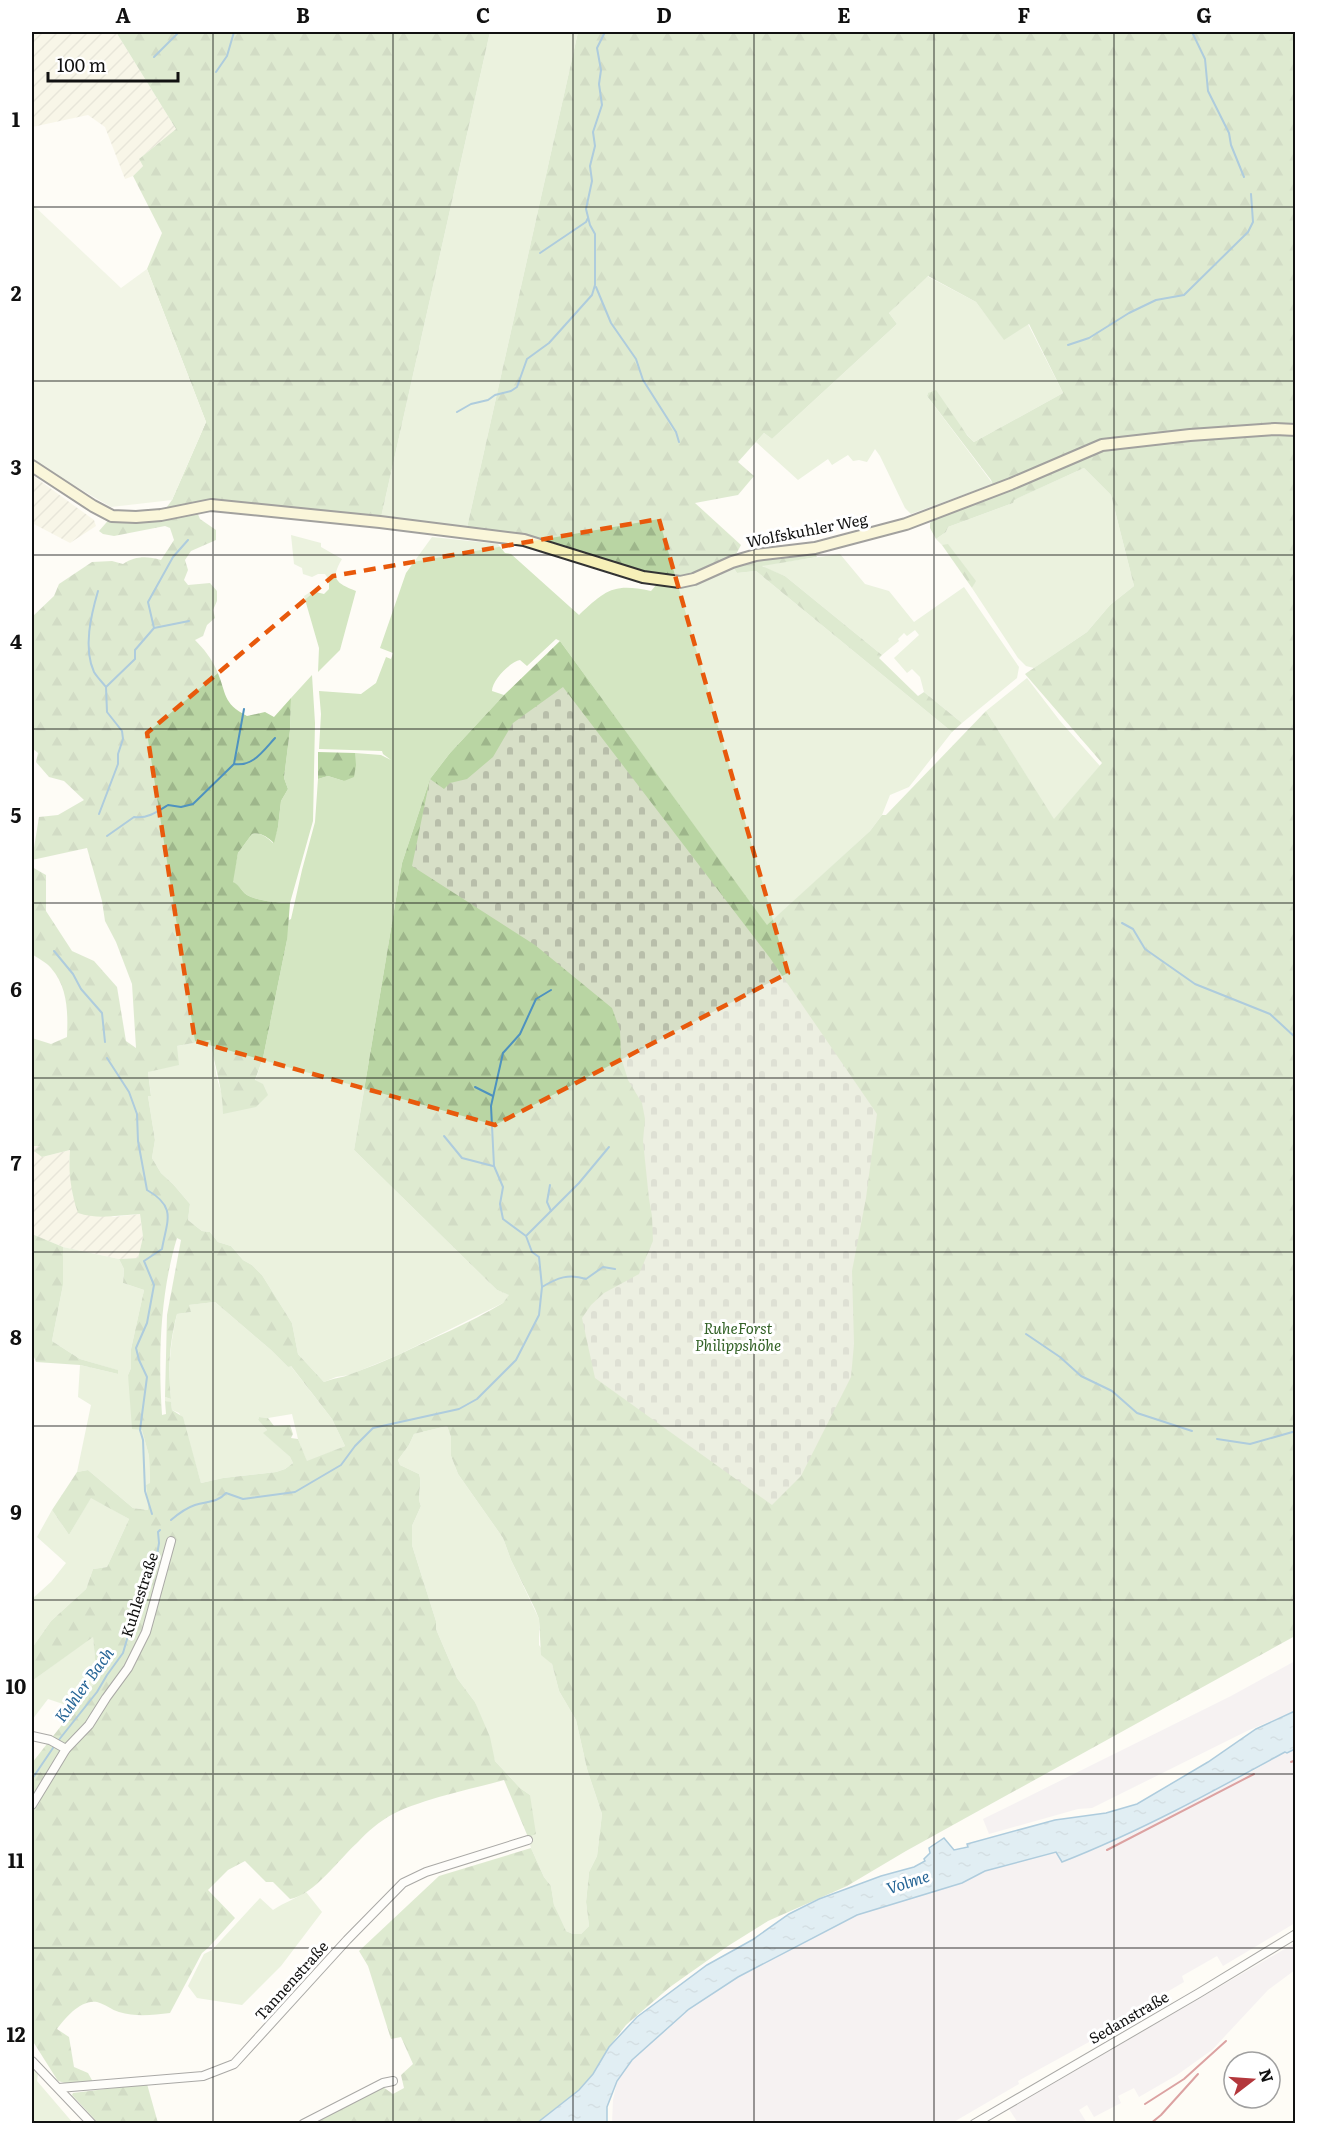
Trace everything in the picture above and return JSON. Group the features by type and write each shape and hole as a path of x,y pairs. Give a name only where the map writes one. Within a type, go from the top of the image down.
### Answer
{"street":[{"name":"Wolfskuhler Weg","path":"32,466 112,516 161,515 211,505 524,540 643,577 680,582 694,579 732,562 756,555 815,548 906,524 1011,484 1102,445 1190,435 1275,429 1296,430"},
{"name":"Kuhlestraße","path":"32,1805 64,1747 89,1725 128,1668 146,1632 171,1541"},
{"path":"32,1736 50,1740 64,1747"},
{"name":"Tannenstraße","path":"59,2088 203,2076 234,2064 346,1940 403,1883 426,1872 528,1840"},
{"name":"Sedanstraße","path":"974,2124 1190,1999 1296,1934"},
{"path":"32,2061 92,2124"},
{"path":"303,2124 383,2083 393,2081"}],"highlighted area":[{"path":"659,519 788,973 495,1125 195,1041 147,733 333,576"}],"shaded area":[{"path":"32,32 116,32 176,129 139,159 143,166 133,176 125,179 105,127 88,115 32,127"},
{"path":"32,475 94,520 96,526 70,543 32,523"},
{"path":"41,1145 42,1157 70,1150 73,1197 113,1217 140,1214 143,1237 138,1258 119,1259 63,1247 32,1234 32,1146"},
{"path":"1295,1661 1295,1711 1247,1731 1092,1808 1078,1809 989,1834 983,1819 1231,1696"},
{"path":"1295,1749 1295,1923 1223,1966 1217,1956 1182,1976 1184,1982 1107,2027 1109,2031 1018,2081 1019,2084 952,2123 612,2124 617,2081 632,2060 689,2009 738,1977 857,1915 962,1883 985,1871 1056,1852 1063,1862 1103,1846 1251,1772 1285,1752"},
{"path":"1295,1943 1295,1970 1268,1990 1212,2050 1177,2075 1139,2097 1134,2088 1118,2096 1121,2103 1094,2117 1087,2105 1079,2110 1087,2123 1077,2123 1075,2120 1070,2123 1018,2123 1009,2109"}],"green space":[{"path":"116,32 490,32 380,522 195,507 200,519 216,530 216,540 191,551 185,560 188,570 184,580 188,585 210,583 217,591 217,601 213,610 215,618 207,625 203,636 195,640 213,662 229,702 247,716 265,712 274,717 291,698 284,778 288,789 281,801 274,843 261,834 252,834 238,853 233,882 251,897 290,903 287,940 263,1058 255,1080 263,1084 268,1095 256,1107 223,1114 220,1086 210,1040 177,1046 179,1065 148,1072 151,1096 148,1096 155,1140 152,1158 161,1173 190,1204 188,1220 202,1231 210,1232 218,1242 231,1246 243,1260 262,1275 292,1323 298,1354 324,1382 398,1355 478,1317 503,1303 509,1295 497,1290 354,1150 402,863 430,779 450,753 504,695 560,641 767,925 870,831 882,815 886,815 986,711 1054,819 1102,763 1025,674 1087,632 1110,605 1134,586 1111,495 1084,468 1014,500 1013,503 948,527 946,532 936,539 930,528 930,523 934,519 997,494 991,480 927,396 928,393 936,390 974,442 1063,393 1029,324 1004,340 976,302 928,276 889,313 897,324 772,439 764,433 738,462 754,476 738,495 695,503 741,545 732,562 680,582 571,554 466,532 578,32 1295,32 1295,1636 906,1851 847,1886 768,1921 728,1946 670,1987 626,2025 609,2047 593,2074 579,2090 537,2123 310,2123 383,2087 393,2094 404,2088 401,2075 413,2064 401,2037 391,2039 368,1966 359,1951 439,1876 531,1848 544,1877 551,1886 554,1905 566,1931 581,1934 589,1926 586,1902 589,1872 597,1856 602,1814 587,1769 576,1720 559,1691 552,1664 541,1655 539,1619 503,1538 458,1474 451,1456 451,1437 447,1426 414,1434 398,1460 400,1465 419,1474 420,1478 421,1506 412,1526 412,1545 436,1621 436,1629 457,1678 475,1702 490,1737 495,1761 520,1788 530,1795 536,1834 528,1837 504,1780 432,1799 393,1814 369,1831 317,1884 290,1899 273,1882 266,1882 245,1861 228,1870 208,1890 235,1918 202,1953 170,2013 132,2015 116,2011 97,2002 91,2002 79,2006 57,2029 69,2037 74,2067 88,2073 93,2082 68,2084 58,2081 32,2040 32,1763 97,1680 93,1637 32,1681 32,1648 51,1621 86,1589 93,1569 107,1567 129,1519 91,1498 69,1535 52,1510 77,1472 88,1470 133,1508 148,1510 146,1485 150,1483 149,1456 142,1430 132,1429 128,1375 131,1368 131,1349 144,1290 123,1283 124,1269 119,1259 138,1258 143,1237 140,1214 101,1217 78,1213 71,1182 70,1150 42,1157 34,1151 40,1146 32,1146 32,1038 51,1044 67,1037 67,1019 64,992 57,975 32,954 32,867 46,875 46,911 72,951 94,961 117,987 126,1041 136,1048 132,984 116,942 105,921 102,901 87,848 32,860 39,817 58,815 84,800 64,781 49,777 36,762 38,753 32,748 32,617 54,596 59,584 92,562 112,561 123,564 132,559 141,558 161,560 174,540 170,528 165,526 114,536 99,531 112,516 161,515 172,500 206,422 147,269 162,233 133,176 143,166 139,159 176,129","holes":["177,1238 181,1240 167,1315 165,1397 171,1399 170,1356 177,1314 191,1312 189,1305 215,1302 288,1367 291,1366 332,1419 345,1446 307,1461 298,1439 291,1438 293,1434 290,1425 274,1426 268,1418 259,1417 258,1420 267,1430 263,1433 290,1457 293,1463 276,1472 201,1483 183,1417 172,1410 171,1402 165,1401 166,1414 162,1415 160,1371 164,1303 171,1259"]},
{"path":"490,32 578,32 466,532 380,522"},
{"path":"32,204 121,288 147,269 206,422 172,500 111,507 32,461"},
{"path":"927,276 976,302 1004,339 1028,324 1063,393 974,442 928,393 927,396 993,484 911,514 905,508 875,449 867,462 853,461 848,455 832,465 828,459 798,480 756,442 764,433 772,439 897,324 889,313"},
{"path":"1084,468 1111,495 1134,586 1110,605 1087,632 1034,668 1026,666 1018,658 972,588 975,581 948,545 942,545 936,539 946,532 948,527 1013,503 1013,500"},
{"path":"291,535 321,543 321,547 342,559 336,571 337,580 356,591 340,650 318,672 319,648 304,596 312,591 324,594 329,589 329,580 325,574 312,577 303,574 302,568 294,564"},
{"path":"432,537 498,544 505,553 511,554 579,615 604,594 619,588 651,591 657,584 674,585 733,567 737,573 756,571 952,732 909,787 890,795 882,815 870,831 767,926 560,641 556,639 527,666 520,660 502,672 492,691 504,695 450,753 430,779 402,863 354,1150 497,1290 510,1295 503,1303 398,1355 349,1375 324,1382 298,1354 292,1323 262,1275 243,1260 231,1246 218,1242 210,1232 202,1231 188,1220 190,1204 161,1173 152,1158 155,1140 148,1096 151,1095 148,1072 177,1046 210,1040 223,1098 255,1081 263,1058 287,940 287,921 291,919 315,822 318,779 328,776 344,781 355,771 355,753 381,755 391,760 382,751 319,749 321,714 319,691 361,694 376,683 386,657 391,659 393,653 380,648 406,573"},
{"path":"948,544 976,581 972,588 942,545"},
{"path":"815,553 817,557 762,566 785,576 882,655 879,658 918,696 924,692 962,723 952,732 756,571 737,573 733,567 752,561"},
{"path":"840,554 865,584 889,591 914,622 964,587 1019,667 1017,678 962,723 924,692 920,677 912,669 907,673 894,658 919,635 915,630 907,636 904,633 898,639 899,641 882,655 785,576 762,565"},
{"path":"312,675 315,723 313,821 290,903 262,900 247,895 232,882 238,853 252,834 261,834 273,843 278,827 281,801 288,789 284,778 291,698"},
{"path":"1027,678 1060,721 1100,766 1054,820 986,711"},
{"name":"RuheForst Philippshöhe","path":"563,687 770,958 877,1114 866,1198 852,1271 854,1344 851,1377 801,1476 772,1505 595,1378 582,1318 591,1305 604,1293 639,1274 653,1241 643,1141 645,1119 642,1103 628,1080 621,1057 620,1030 612,1008 535,945 412,866 430,779 444,789 450,783 467,779 493,757 513,723"},
{"path":"318,752 355,753 354,777 344,781 328,776 318,779"},
{"path":"32,1234 63,1247 63,1285 52,1341 80,1359 118,1370 118,1374 80,1365 36,1362 32,1352"},
{"path":"63,1247 119,1259 124,1269 123,1283 144,1290 131,1349 131,1368 128,1375 149,1456 150,1484 146,1485 148,1510 133,1508 88,1470 77,1472 91,1405 78,1397 80,1365 118,1374 117,1370 80,1359 52,1341 63,1285"},
{"path":"215,1302 288,1367 290,1365 332,1419 345,1446 307,1462 292,1414 268,1418 259,1417 258,1420 267,1430 264,1433 290,1457 293,1463 276,1472 201,1483 185,1424 179,1413 172,1410 171,1403 165,1401 165,1397 171,1399 170,1356 177,1314 191,1312 188,1305"},
{"path":"447,1426 451,1437 451,1456 458,1474 503,1538 539,1619 539,1645 552,1664 559,1691 576,1720 587,1769 602,1814 597,1856 589,1872 586,1902 589,1926 581,1934 566,1931 560,1922 551,1886 544,1877 528,1837 530,1795 520,1788 495,1761 475,1702 457,1678 436,1629 436,1621 412,1545 412,1526 421,1506 420,1478 419,1474 400,1465 398,1460 414,1434"},
{"path":"91,1497 129,1519 107,1567 93,1569 86,1589 51,1621 32,1648 32,1599 51,1582 66,1563 37,1537 52,1510 69,1535"},
{"path":"93,1636 97,1680 75,1708 48,1699 32,1720 32,1681"},
{"path":"306,1892 322,1912 281,1966 242,2005 197,1998 188,1986 204,1954 212,1950 260,1898 273,1910"},
{"path":"32,2068 38,2074 37,2081 73,2123 32,2123"},
{"path":"147,2084 158,2123 98,2123 72,2095 73,2093"}],"water":[{"name":"Volme","path":"1295,1711 1295,1749 1285,1752 1147,1825 1062,1862 1056,1852 985,1871 962,1883 857,1915 738,1977 689,2009 632,2060 617,2081 607,2107 607,2123 537,2123 579,2090 593,2074 609,2047 637,2017 707,1965 752,1940 789,1914 819,1899 881,1876 914,1867 925,1861 924,1859 930,1853 929,1848 944,1838 954,1850 968,1847 967,1844 1055,1820 1106,1813 1137,1804 1208,1762 1256,1729"}],"waterway":[{"path":"154,57 179,32"},
{"path":"216,72 227,56 234,32"},
{"path":"457,412 471,404 488,400 517,387 527,359 549,343 592,295 595,285 595,234 586,209 592,181 590,166 595,146 593,132 602,105 599,84 601,70 597,48 605,32"},
{"path":"1192,32 1205,59 1208,91 1229,133 1231,145 1244,177"},
{"path":"1068,345 1089,338 1129,313 1156,300 1184,295 1248,232 1253,222 1251,194"},
{"path":"540,253 586,222 588,218"},
{"path":"596,287 611,323 636,359 643,380 676,432 679,442"},
{"path":"99,814 118,764 118,754 123,739 122,731 107,712 106,687 135,659 135,650 154,628 148,602 173,557 188,540"},
{"path":"98,591 91,621 89,653 94,672 106,687"},
{"path":"154,628 189,621"},
{"path":"234,764 244,709"},
{"path":"107,836 134,817 148,816 168,805 181,807 193,804 234,764 252,761 275,738"},
{"path":"1122,923 1133,929 1145,949 1195,984 1270,1014 1296,1038"},
{"path":"54,951 73,974 81,989 102,1013 105,1042"},
{"name":"Kuhler Bach","path":"171,1520 188,1508 215,1500 226,1493 243,1499 295,1492 341,1465 355,1446 373,1428 459,1409 477,1399 516,1360 539,1315 542,1287 539,1257 532,1252 526,1236 503,1219 500,1204 503,1187 494,1166 491,1106 503,1053 520,1034 536,999 551,990"},
{"path":"107,1058 129,1092 137,1114 138,1141 147,1190 163,1202 168,1215 162,1249 144,1261 154,1285 147,1323 136,1348 147,1377 140,1430 143,1440 145,1491 152,1514"},
{"path":"475,1087 493,1096"},
{"path":"444,1136 462,1158 493,1166"},
{"path":"527,1235 579,1183 609,1147"},
{"path":"550,1185 547,1202 551,1211"},
{"path":"542,1287 563,1277 574,1276 586,1279 603,1267 615,1269"},
{"path":"1026,1334 1060,1357 1081,1376 1112,1391 1137,1413 1192,1431"},
{"path":"1217,1439 1250,1444 1296,1431"},
{"name":"Kuhler Bach","path":"58,1741 97,1692 123,1653 132,1622 142,1603 155,1567 160,1530"},
{"name":"Kuhler Bach","path":"32,1779 55,1745"}],"railway":[{"path":"1291,1762 1296,1760"},
{"path":"1107,1850 1254,1774"},
{"path":"1145,2104 1184,2079 1226,2041"},
{"path":"1150,2124 1198,2074"}]}
